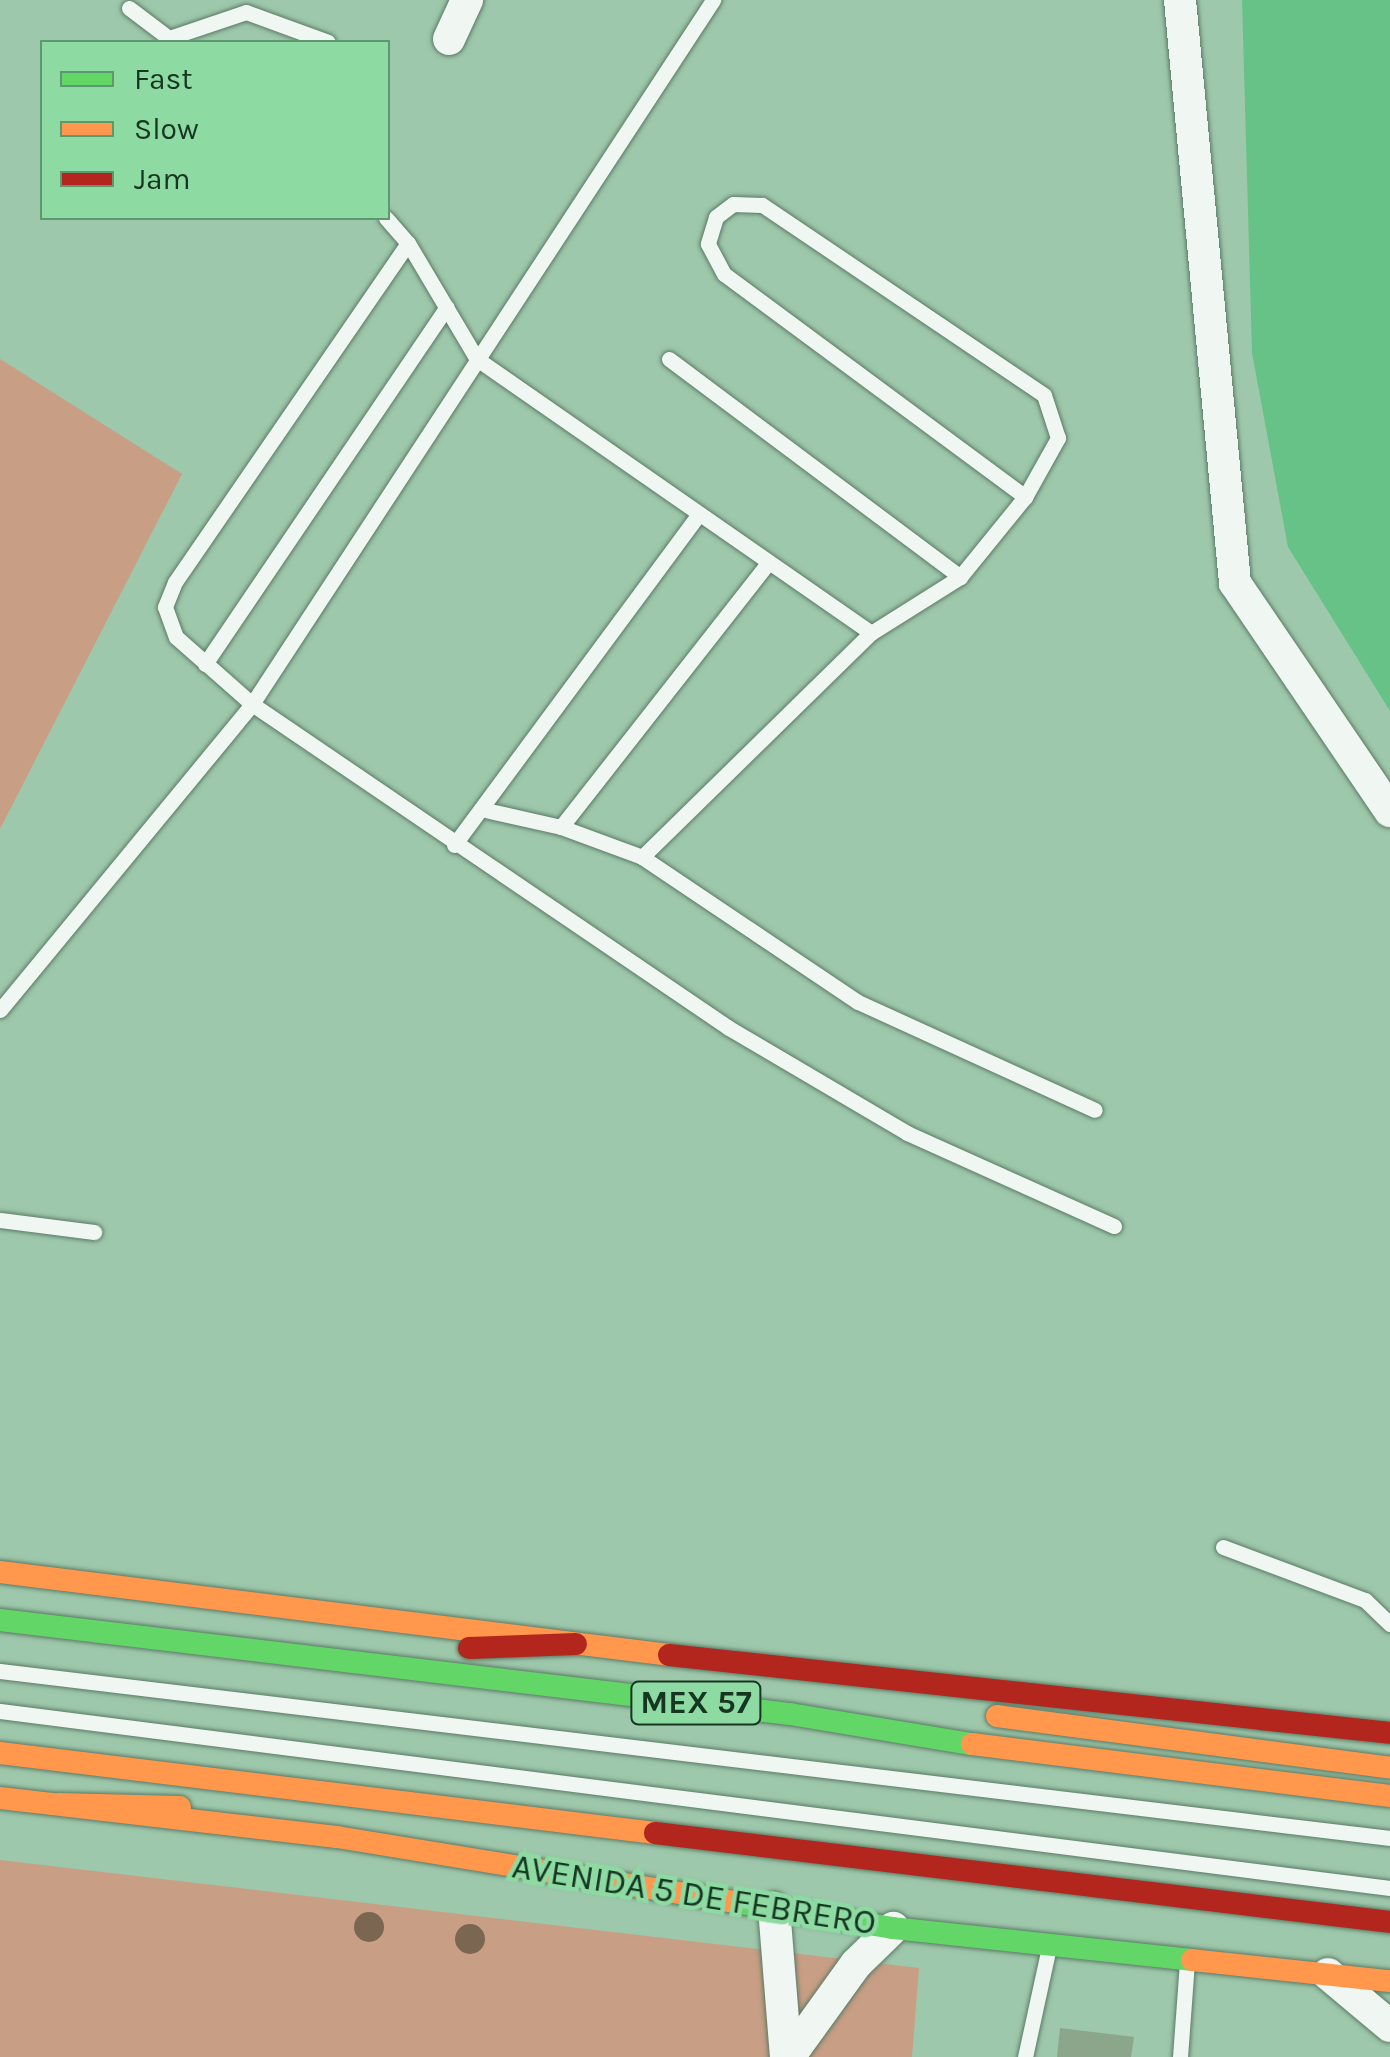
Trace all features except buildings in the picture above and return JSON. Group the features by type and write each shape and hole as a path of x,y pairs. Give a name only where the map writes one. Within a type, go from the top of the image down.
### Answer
{"main road":[{"path":"0,1572 576,1644 1390,1733"},
{"name":"MEX 57","path":"1,1620 790,1714 930,1739 1390,1796"},
{"path":"296,1655 576,1644"},
{"path":"790,1714 920,1707 1390,1768"},
{"name":"AVENIDA 5 DE FEBRERO","path":"0,1753 1390,1922"},
{"name":"AVENIDA 5 DE FEBRERO","path":"0,1798 337,1837 893,1928 1390,1980"},
{"path":"58,1804 485,1814"}],"street":[{"path":"449,38 467,0"},
{"path":"1180,0 1235,583 1390,811"},
{"path":"774,1908 787,2057"},
{"path":"787,2057 856,1964 893,1928"},
{"path":"1325,1971 1390,2026"}],"lane":[{"path":"0,1010 252,704 713,0"},
{"path":"129,8 172,40 246,12 323,40"},
{"path":"642,857 871,634 960,577 1026,497 1058,438 1055,414 1044,395 762,205 734,204 716,217 708,244 724,274 1026,497"},
{"path":"388,220 408,243 477,360 871,634"},
{"path":"408,243 175,582 165,607 176,637 252,704 454,845 729,1028 907,1133 1114,1226"},
{"path":"205,664 447,308"},
{"path":"669,359 960,577"},
{"path":"454,845 697,516"},
{"path":"561,828 768,563"},
{"path":"481,809 561,828 642,857 858,1002 1095,1110"},
{"path":"0,1220 94,1232"},
{"path":"1222,1547 1364,1600 1390,1624"},
{"path":"0,1671 1390,1838"},
{"path":"0,1711 1390,1888"},
{"path":"1025,2057 1050,1943"},
{"path":"1180,2057 1187,1957"}],"shaded area":[{"path":"1242,0 1390,0 1390,711 1288,547 1252,353"},
{"path":"0,359 182,474 0,829"},
{"path":"0,1860 919,1968 912,2057 0,2057"}],"traffic: fast":[{"path":"0,1620 790,1714 972,1744"},
{"path":"734,1902 893,1928 1192,1960"}],"traffic: slow":[{"path":"0,1572 669,1655"},
{"path":"997,1716 1390,1768"},
{"path":"972,1744 1390,1796"},
{"path":"0,1753 655,1833"},
{"path":"0,1798 337,1837 734,1902"},
{"path":"58,1804 180,1807"},
{"path":"1192,1960 1390,1981"}],"traffic: jam":[{"path":"469,1648 576,1644"},
{"path":"669,1655 1390,1733"},
{"path":"655,1833 1390,1922"}]}
